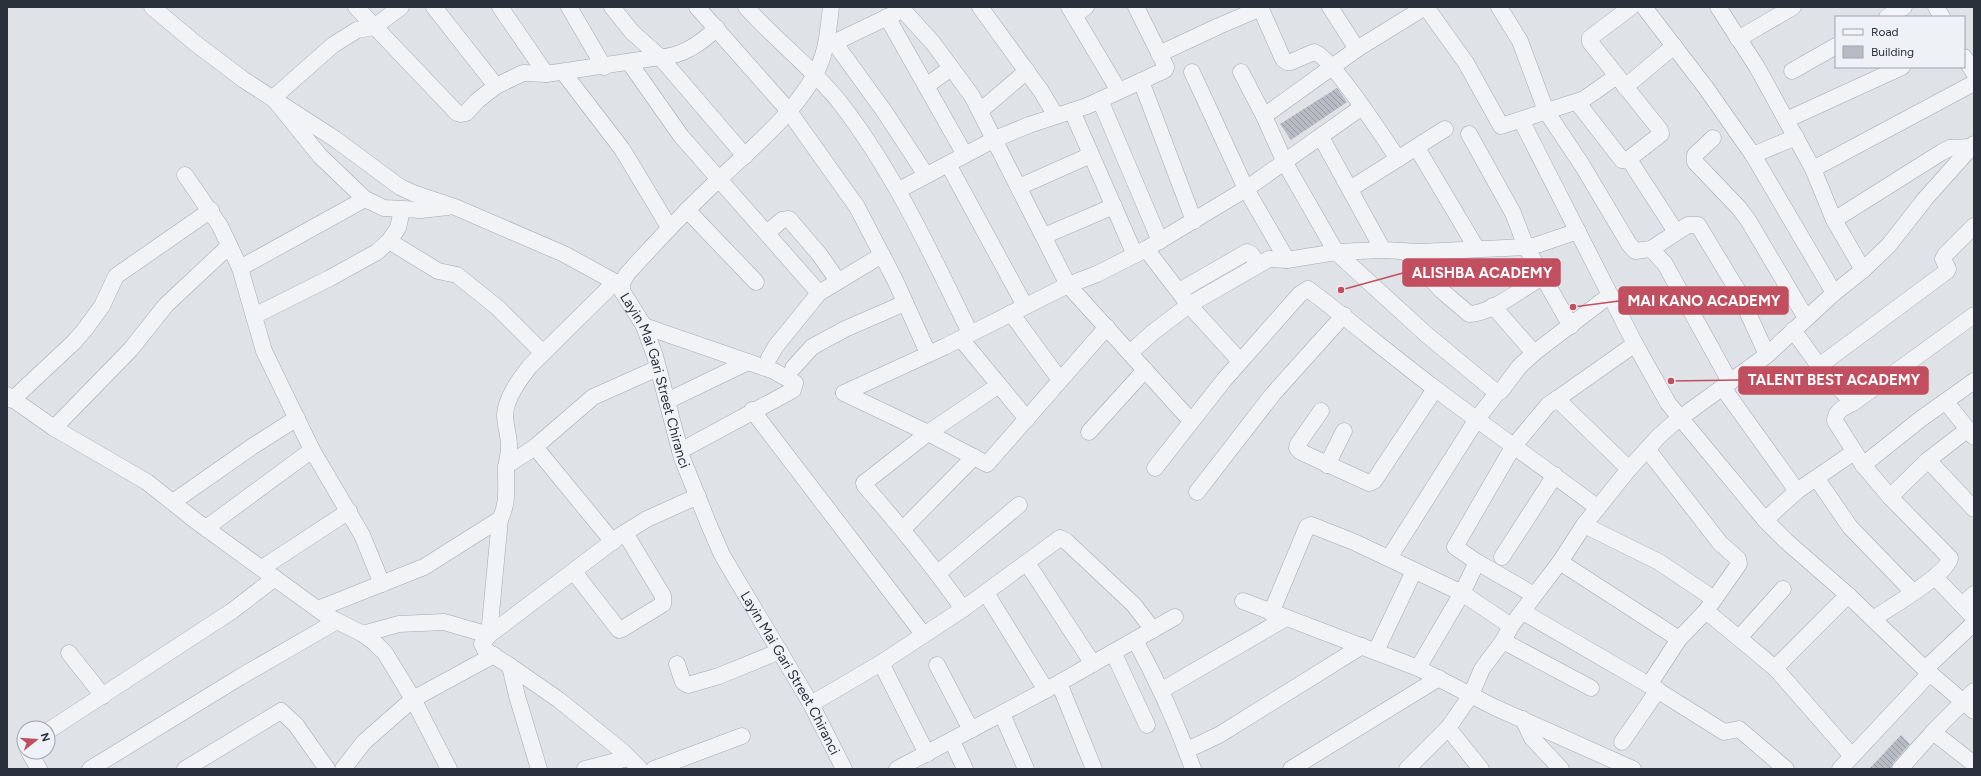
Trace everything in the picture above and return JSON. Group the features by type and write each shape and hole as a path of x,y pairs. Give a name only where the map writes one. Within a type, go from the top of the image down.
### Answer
{"street":[{"path":"152,7 195,43 244,80 335,139 400,186 413,193 455,207 564,254 619,282 543,353 519,381 510,398 505,414 509,446 506,466 506,503 500,519 489,635"},
{"path":"356,7 456,113 461,114 466,113 477,101 496,86 523,73 546,74 604,67 660,57 676,56 694,46 717,28"},
{"path":"273,98 332,46 357,30 374,27 401,7"},
{"path":"434,7 496,86"},
{"path":"500,7 546,74"},
{"path":"569,7 604,67"},
{"path":"612,7 632,32 660,57 745,156"},
{"path":"697,7 788,110 857,207 882,255 928,353"},
{"path":"746,7 776,38 815,74 842,105 899,190 966,336 999,385 1027,419"},
{"name":"Layin Mai Gari Street Chiranci","path":"831,7 830,44 815,74 797,101 745,156 669,227 619,282 626,300 644,326 658,368 680,450 722,555 811,704 844,769"},
{"path":"980,7 1041,91 1056,116"},
{"path":"899,190 995,139 1100,100 1165,70 1159,54 1136,7"},
{"path":"1330,7 1357,49"},
{"path":"1264,116 1333,68 1357,49 1426,7 1466,63 1501,126 1577,102 1621,82 1674,46"},
{"path":"1499,7 1520,41 1546,111 1582,165 1629,244 1636,251 1651,249 1688,225 1698,225 1738,291 1767,355"},
{"path":"1630,161 1630,158 1661,132 1590,42 1590,38 1631,7"},
{"path":"1644,7 1753,155 1834,293"},
{"path":"1718,7 1757,67 1796,137 1813,169 1834,220 1863,270"},
{"path":"1738,39 1793,7"},
{"path":"1888,16 1904,7"},
{"path":"1936,7 1941,16"},
{"path":"926,175 884,111 830,44 906,8 972,96 1068,285 1191,421"},
{"path":"1159,54 1261,8 1283,59 1287,62 1291,62 1314,52 1319,53 1333,68 1398,159"},
{"path":"1076,10 1119,91"},
{"path":"887,17 965,155"},
{"path":"1792,71 1835,47"},
{"path":"1965,59 1974,73"},
{"path":"629,62 681,136 819,293"},
{"path":"926,86 951,68"},
{"path":"1786,120 1900,68"},
{"path":"980,111 1027,71"},
{"path":"563,72 622,149 669,227"},
{"path":"1192,72 1246,189 1287,260"},
{"path":"1241,72 1264,116 1285,163 1336,252 1427,335 1496,393"},
{"path":"1141,81 1194,220"},
{"path":"1813,169 1974,82"},
{"path":"273,98 320,156 365,199 384,208 402,210 455,207"},
{"path":"1100,100 1147,248"},
{"path":"1577,102 1622,160 1630,161 1676,232"},
{"path":"1107,327 987,464 928,433 844,393 966,336 1068,285 1097,274 1147,248 1246,189 1285,163 1362,107"},
{"path":"1072,111 1114,206 1189,305 1240,361"},
{"path":"1521,120 1635,344 1658,387 1680,418 1765,520 1786,541 1848,595 1928,671 1970,701 1933,732 1905,767"},
{"path":"1350,189 1446,129"},
{"path":"1469,134 1513,213 1526,247 1544,276 1571,326"},
{"path":"1321,137 1383,250"},
{"path":"1753,155 1796,137"},
{"path":"1713,138 1695,155 1696,162 1739,208 1748,220 1806,318"},
{"path":"1834,220 1942,152 1950,148 1973,145"},
{"path":"1406,769 1448,728 1471,695 1482,668 1503,641 1511,626 1560,562 1584,525 1647,449 1659,436 1680,418 1767,355 1834,293 1863,270 1889,245 1925,199 1973,145"},
{"path":"1417,148 1477,249"},
{"path":"1019,187 1091,155"},
{"path":"948,164 1018,310 1060,380"},
{"path":"185,175 210,210 240,268 264,351 312,450 349,511 368,546 382,584"},
{"path":"240,268 365,199"},
{"path":"1044,236 1114,206"},
{"path":"210,210 116,276 102,306 86,328 9,398 54,428 147,482 206,528 318,609 337,621 363,634 385,653 413,699 449,769"},
{"path":"254,316 330,278 377,252 389,241 398,228 402,210"},
{"path":"687,210 756,282"},
{"path":"767,233 782,220 789,219 819,254 838,281"},
{"path":"1819,366 1947,271 1948,268 1943,259 1945,255 1974,226"},
{"path":"1130,353 1189,305 1258,264 1273,258 1287,260 1336,252 1383,250 1406,252 1526,247 1537,245 1578,231"},
{"path":"389,241 438,271 457,275 498,308 543,353"},
{"path":"54,428 131,349 166,306 229,246"},
{"path":"1651,249 1665,264 1726,385 1797,491"},
{"path":"1179,291 1247,252 1251,254 1258,264"},
{"path":"1406,252 1442,291 1469,314 1478,313 1493,306 1544,276"},
{"path":"769,358 776,346 819,293 882,255"},
{"path":"1155,468 1240,361 1304,290 1308,289 1344,315 1435,389 1513,447 1555,475 1598,508"},
{"path":"1389,558 1477,419 1496,393 1501,390 1519,367 1534,353 1610,295"},
{"path":"794,368 812,347 845,329 905,303"},
{"path":"1493,306 1534,353"},
{"path":"1197,492 1273,394 1344,315"},
{"path":"1873,619 1935,577 1947,565 1950,558 1890,498 1858,458 1835,422 1835,418 1842,409 1853,404 1974,315"},
{"path":"644,326 774,371 795,383 793,390 752,410 680,450"},
{"path":"1793,330 1819,366 1853,404"},
{"path":"1534,595 1455,548 1456,543 1513,447 1548,405 1635,344"},
{"path":"667,401 748,362"},
{"path":"506,466 535,447 593,397 658,368"},
{"path":"1089,432 1145,370"},
{"path":"1765,520 1797,491 1858,458 1922,418 1974,381"},
{"path":"963,609 938,573 864,483 928,433 999,385"},
{"path":"1321,411 1298,444 1297,448 1300,452 1364,482 1374,481 1435,389"},
{"path":"1557,399 1629,469"},
{"path":"1890,498 1928,460 1971,434 1946,402"},
{"path":"752,410 923,634"},
{"path":"173,502 253,446 297,418"},
{"path":"1327,465 1344,431"},
{"path":"535,447 619,537 663,596 663,604 618,630 574,572"},
{"path":"1622,742 1654,687 1679,639 1710,605 1738,568 1738,559 1720,543 1647,449"},
{"path":"206,528 312,450"},
{"path":"903,529 974,457"},
{"path":"1928,460 1974,509"},
{"path":"1502,557 1555,475"},
{"path":"1817,479 1850,527 1913,592"},
{"path":"640,769 559,700 485,650 482,644 489,635 646,518 698,496"},
{"path":"938,573 1019,505"},
{"path":"262,568 349,511"},
{"path":"318,609 424,568 500,519"},
{"path":"1584,525 1659,562 1710,605 1739,638 1775,668 1852,756"},
{"path":"1162,690 1278,615 1309,526 1320,528 1389,558 1462,593 1511,626"},
{"path":"811,704 881,663 963,609 1060,538 1066,541 1134,605 1153,630"},
{"path":"1418,668 1462,593 1477,562"},
{"path":"1560,562 1679,639"},
{"path":"1027,563 1093,664"},
{"path":"1187,750 1219,735 1369,649 1414,571"},
{"path":"1935,577 1968,599 1974,618"},
{"path":"56,727 232,611 275,578"},
{"path":"1739,638 1783,589"},
{"path":"986,593 1053,687 1094,769"},
{"path":"1775,668 1848,595"},
{"path":"1243,601 1418,668 1471,695 1633,769"},
{"path":"1522,612 1654,687 1724,732 1739,729 1786,769"},
{"path":"905,767 1053,687 1175,617"},
{"path":"90,769 240,677 337,621"},
{"path":"363,634 399,624 444,622 489,635"},
{"path":"1840,769 1928,671 1974,623"},
{"path":"1135,640 1162,690 1187,750 1193,769"},
{"path":"1503,641 1591,688"},
{"path":"677,664 683,682 688,685 719,676 780,651"},
{"path":"1113,652 1147,725"},
{"path":"69,653 103,696"},
{"path":"343,769 364,742 413,699 494,655"},
{"path":"881,663 927,754"},
{"path":"510,666 517,696 539,769"},
{"path":"937,666 971,730"},
{"path":"1291,769 1438,678"},
{"path":"185,769 280,711 296,725 327,769"},
{"path":"1002,714 1026,769"},
{"path":"1523,719 1532,738 1561,769"},
{"path":"1448,728 1481,769"},
{"path":"1933,732 1974,764"},
{"path":"654,769 742,736"},
{"path":"952,741 965,769"},
{"path":"584,769 628,758"},
{"path":"34,760 39,769"}],"building":[{"path":"1337,88 1347,102 1291,140 1280,124"},
{"path":"1901,735 1910,744 1893,763 1891,769 1869,769"}],"place":[{"name":"ALISHBA ACADEMY","path":"1341,290"},
{"name":"MAI KANO ACADEMY","path":"1573,307"},
{"name":"TALENT BEST ACADEMY","path":"1671,381"}]}
